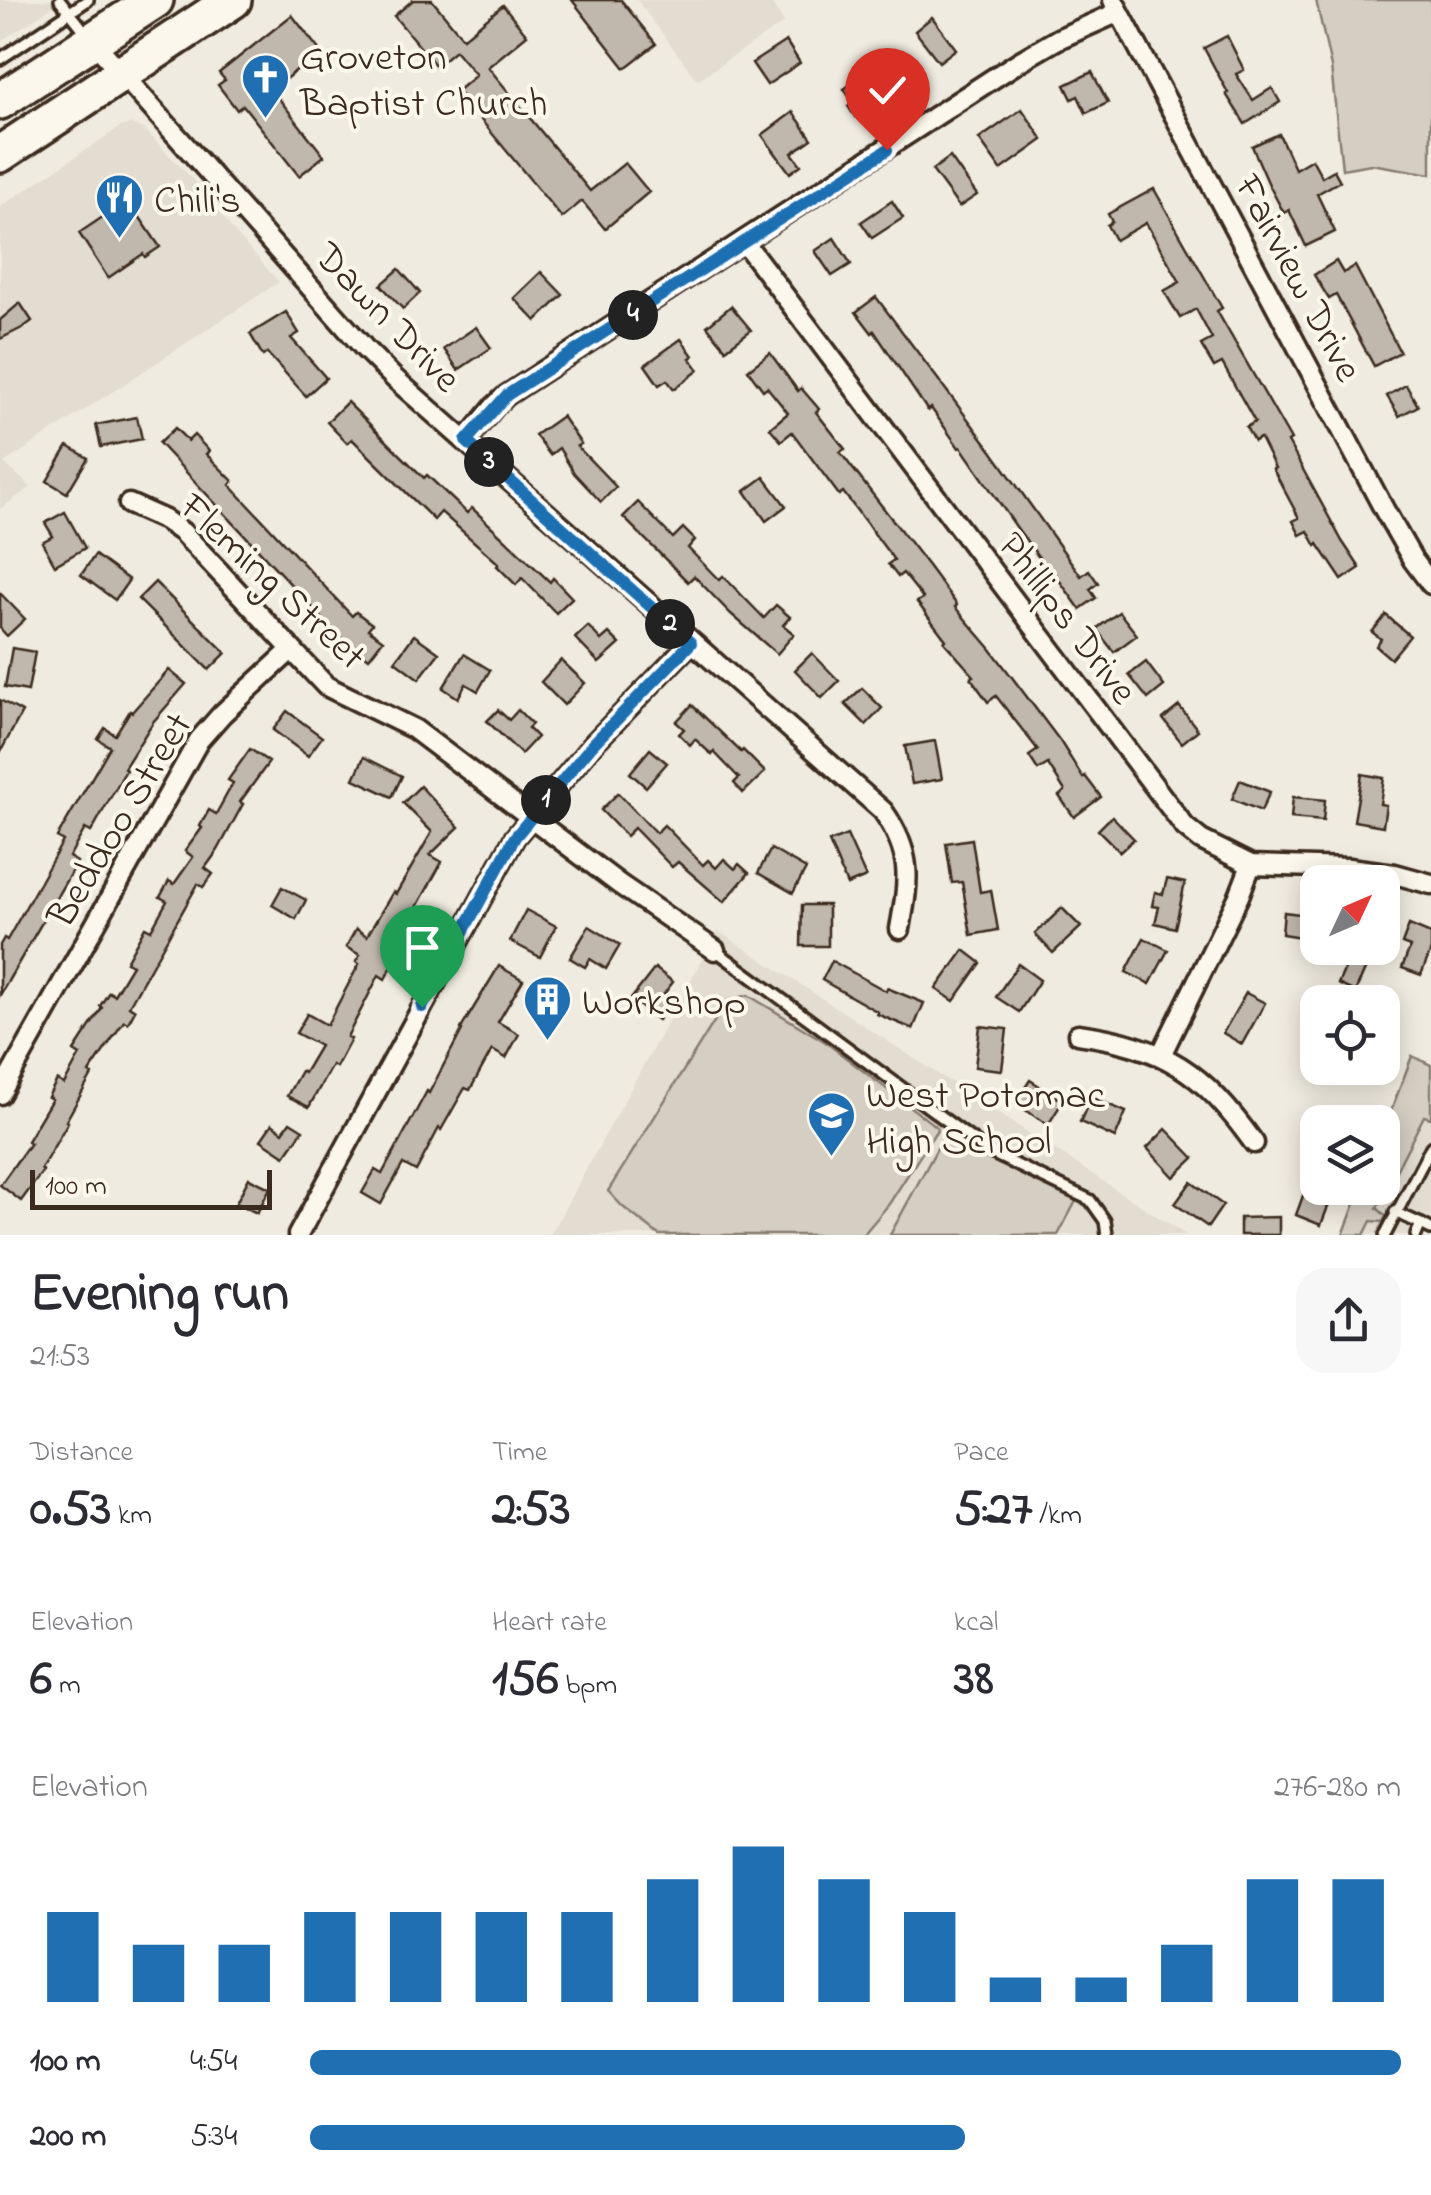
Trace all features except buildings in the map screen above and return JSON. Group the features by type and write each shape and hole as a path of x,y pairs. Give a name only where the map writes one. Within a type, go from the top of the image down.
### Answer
{"highway":[{"path":"0,100 155,0"},
{"path":"0,154 233,0"}],"street":[{"path":"466,441 507,395 1020,61 1116,6"},
{"name":"Fairview Drive","path":"1116,6 1385,511 1431,584"},
{"name":"Dawn Drive","path":"92,40 394,378 882,811 894,827 908,871 900,929"},
{"name":"Phillips Drive","path":"744,242 1174,814 1201,840 1251,865 1349,868 1431,884"},
{"name":"Fleming Street","path":"129,504 182,532 326,686 414,729 619,884 714,950"},
{"path":"298,1235 515,837 593,744 691,643"},
{"name":"Beddoo Street","path":"0,1094 199,740 290,650"},
{"path":"1162,1054 1251,865"},
{"path":"1078,1034 1110,1038 1162,1054 1222,1101 1254,1143"}],"lane":[{"path":"60,0 92,40"},
{"path":"1,56 88,0"},
{"path":"714,950 989,1152 1090,1200 1105,1221 1107,1235"},
{"path":"1386,1235 1431,1148"},
{"path":"1395,1212 1426,1227 1416,1235"}],"shaded area":[{"path":"0,0 62,0 0,42"},
{"path":"637,0 769,0 784,23 697,80"},
{"path":"1316,0 1431,0 1431,174 1371,164 1342,169 1331,67"},
{"path":"129,124 144,129 205,192 279,282 4,463 31,487 0,509 0,207"},
{"name":"West Potomac High School","path":"718,931 1186,1235 550,1235"},
{"path":"748,995 824,1041 938,1128 889,1204 863,1235 659,1235 608,1191 727,1001"},
{"path":"1412,1056 1431,1065 1431,1235 1343,1235 1354,1205 1400,1205 1400,1105 1393,1105"},
{"path":"1412,1056 1431,1065 1431,1118 1424,1116 1400,1163 1400,1105 1393,1105"},
{"path":"947,1130 1076,1201 1058,1235 890,1235"},
{"path":"1354,1205 1379,1205 1386,1216 1383,1222 1371,1221 1364,1235 1343,1235"}],"place":[{"name":"Groveton Baptist Church","path":"265,120"},
{"name":"Chili's","path":"119,240"},
{"name":"Workshop","path":"547,1042"},
{"name":"West Potomac High School","path":"831,1158"}],"route":[{"path":"422,1007 515,837 593,744 691,643 466,441 507,395 887,150"}]}
